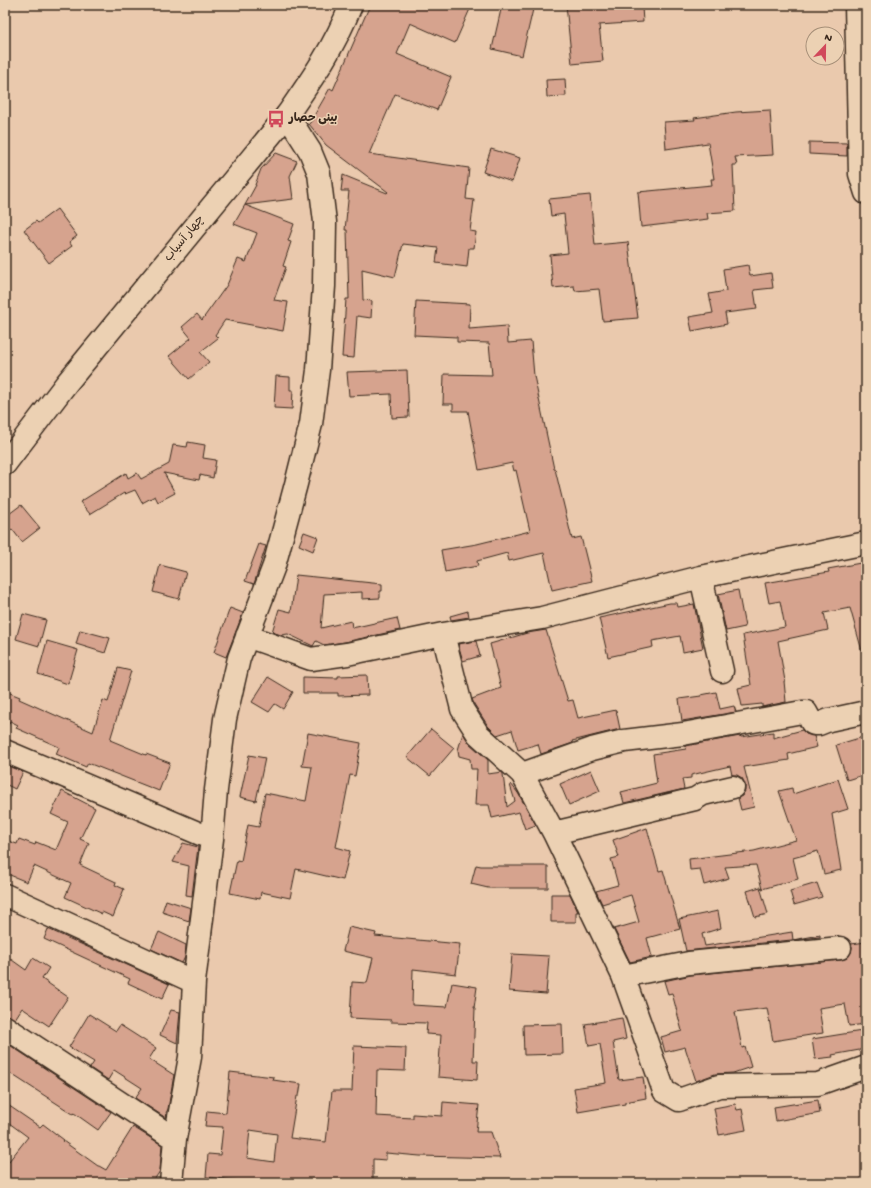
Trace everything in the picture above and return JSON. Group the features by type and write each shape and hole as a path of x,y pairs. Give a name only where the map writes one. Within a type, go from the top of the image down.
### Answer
{"main road":[{"name":"چهار آسیاب","path":"5,464 66,384 287,115 318,72 342,28 351,5"},
{"path":"856,5 860,174 866,192"},
{"path":"171,1183 175,1139 190,1057 194,982 212,840 216,790 225,719 239,658 274,566 311,424 318,370 324,286 325,222 319,173 310,151 287,115"},
{"path":"247,636 311,659 347,654 443,634 542,618 701,577 866,543"},
{"path":"701,577 722,671"},
{"path":"443,634 462,709 478,734 522,774 554,833 623,976 664,1091 679,1100 719,1086 818,1084 866,1067"},
{"path":"522,774 592,749 624,741 683,734 802,712 806,712 814,724 866,712"},
{"path":"5,750 212,840"},
{"path":"554,833 695,799 703,794 733,788"},
{"path":"5,895 194,982"},
{"path":"623,976 689,963 840,948"},
{"path":"5,1027 175,1139"}],"building":[{"path":"370,5 461,5 470,9 455,43 410,23 397,54 451,77 437,110 395,94 369,154 469,168 466,199 474,200 470,231 476,232 474,248 469,248 467,267 436,263 438,248 403,244 395,277 362,269 363,300 372,301 371,318 357,316 354,358 342,357 346,299 349,299 347,230 345,230 349,191 341,191 343,175 387,193 388,192 326,145 309,124 316,115 315,114 330,88 333,90"},
{"path":"502,5 534,5 522,56 492,49"},
{"path":"566,5 620,5 620,9 642,7 643,22 599,25 603,61 572,64"},
{"path":"565,79 566,96 547,97 546,80"},
{"path":"770,110 773,155 735,157 737,165 733,165 735,211 707,213 708,219 641,227 638,192 712,185 711,179 714,179 708,143 666,149 664,122 695,120 694,118 736,112"},
{"path":"809,142 847,143 847,156 809,154"},
{"path":"491,149 520,158 512,182 483,172"},
{"path":"276,153 297,161 290,176 293,199 245,205 256,185 261,169"},
{"path":"590,195 595,245 628,242 638,318 603,321 599,289 575,291 574,286 553,288 550,255 568,253 564,214 551,216 549,199"},
{"path":"245,205 294,224 288,241 291,242 283,266 286,267 274,300 288,302 283,331 225,320 215,335 218,338 200,352 209,362 189,379 169,356 191,338 182,327 197,314 202,320 227,285 238,259 246,262 257,233 234,224"},
{"path":"57,209 77,236 69,242 72,246 49,263 24,230 36,221 38,223"},
{"path":"748,265 750,276 771,273 773,288 754,290 757,309 725,313 727,324 692,331 689,317 713,313 709,294 726,291 723,269"},
{"path":"416,301 470,304 469,329 507,326 508,343 531,341 534,376 554,469 572,539 581,537 592,581 552,590 544,553 509,561 507,553 477,561 478,566 445,572 441,550 477,544 530,531 516,470 514,471 512,463 479,470 468,411 453,411 453,404 443,404 444,374 492,375 489,343 457,342 457,337 414,335"},
{"path":"407,370 409,417 392,418 391,394 349,396 347,372"},
{"path":"276,376 290,377 290,390 293,390 292,409 274,408"},
{"path":"188,442 205,445 203,458 216,460 213,478 200,475 199,480 164,473 175,493 158,502 155,496 142,503 135,490 125,494 124,493 90,514 80,502 126,473 128,478 137,473 141,479 169,464 173,445 187,447"},
{"path":"21,505 40,528 22,542 12,529 5,534 5,517"},
{"path":"304,532 318,537 313,551 299,545"},
{"path":"259,544 266,546 254,584 245,581"},
{"path":"866,562 866,651 862,651 850,608 824,613 828,630 778,641 785,681 786,702 762,707 762,704 742,706 738,688 751,685 743,635 785,627 780,601 769,603 765,583 829,572 828,569"},
{"path":"160,565 186,572 179,599 153,592"},
{"path":"296,575 382,584 380,598 362,599 362,592 324,594 321,628 351,621 352,628 397,618 400,630 324,645 316,641 313,646 288,634 281,635 272,632 279,609 291,612"},
{"path":"738,590 745,627 726,631 718,594"},
{"path":"670,603 677,603 678,607 694,604 703,648 683,652 680,636 652,641 653,647 608,657 599,618"},
{"path":"230,608 243,613 226,657 214,652"},
{"path":"468,611 469,617 451,620 450,616"},
{"path":"23,614 46,620 39,646 16,639"},
{"path":"80,630 110,638 105,653 76,644"},
{"path":"546,630 568,701 573,700 578,718 616,710 620,729 572,741 573,743 541,754 538,744 518,750 512,730 497,735 488,726 472,699 501,688 490,644 527,633"},
{"path":"47,641 78,650 68,684 38,674"},
{"path":"476,641 480,656 463,661 458,644"},
{"path":"118,668 131,671 110,740 170,763 159,791 88,763 86,767 56,754 59,747 16,728 18,725 10,721 5,732 5,691 20,697 19,699 93,732 103,700 108,702"},
{"path":"367,675 368,695 338,696 338,693 303,693 303,677 338,678 338,676"},
{"path":"268,677 293,692 283,709 275,704 269,712 252,702"},
{"path":"716,692 720,709 734,706 736,712 682,721 679,699"},
{"path":"431,729 454,748 430,776 407,757"},
{"path":"802,730 806,734 814,736 817,747 788,754 789,760 744,767 754,807 741,810 738,798 742,796 745,791 745,784 742,778 737,775 732,775 730,766 691,775 691,778 682,779 684,789 624,803 621,792 657,783 653,754 686,749 685,746 740,736 773,732 773,738"},
{"path":"308,733 361,743 355,776 350,775 336,847 350,851 343,880 296,869 290,898 261,892 260,899 230,893 237,860 241,861 248,825 259,827 265,793 306,801 312,767 302,766"},
{"path":"463,733 469,743 488,760 488,774 502,772 507,807 515,801 510,785 511,784 518,793 536,825 525,829 519,812 492,818 489,805 475,805 477,769 471,769 470,759 459,756 458,750"},
{"path":"866,736 866,774 847,780 836,745"},
{"path":"249,755 265,758 256,801 240,797"},
{"path":"5,765 23,772 15,789 5,784"},
{"path":"591,770 600,791 569,805 560,784"},
{"path":"838,779 848,809 832,814 841,870 824,874 818,851 793,858 798,879 762,889 756,865 725,867 729,878 704,885 700,869 690,870 689,859 754,851 796,840 779,791 792,788 793,794"},
{"path":"62,791 95,808 80,839 89,843 80,865 116,882 115,885 124,889 113,917 102,912 102,914 65,897 71,883 34,866 27,882 5,873 5,840 17,844 19,839 35,845 36,842 56,850 68,822 51,814"},
{"path":"647,828 659,871 663,870 680,929 647,938 652,957 630,962 614,929 639,922 631,895 602,904 596,891 618,885 611,859 619,857 613,840"},
{"path":"183,843 198,847 192,896 186,895 189,866 173,862"},
{"path":"476,865 548,866 548,888 488,888 471,884"},
{"path":"817,883 822,897 794,905 790,891"},
{"path":"760,887 768,914 755,917 747,891"},
{"path":"551,894 570,894 578,912 576,912 576,922 551,922"},
{"path":"166,900 191,908 189,921 162,912"},
{"path":"718,911 721,928 702,934 705,946 792,932 793,940 686,951 679,919"},
{"path":"349,927 376,933 375,936 460,944 456,974 413,969 412,1005 447,1007 452,983 477,987 474,1008 473,1061 478,1061 477,1080 438,1077 441,1035 426,1034 427,1023 391,1022 391,1020 350,1018 352,982 367,983 373,958 343,951"},
{"path":"48,929 169,984 162,999 128,983 130,979 44,939"},
{"path":"159,932 186,945 185,957 182,963 151,949"},
{"path":"820,935 820,937 795,940"},
{"path":"866,942 866,1024 849,1026 845,1004 819,1008 823,1033 773,1041 767,1008 735,1012 742,1048 745,1047 751,1067 733,1073 715,1074 696,1081 685,1047 665,1052 661,1037 682,1031 672,993 668,994 664,981 691,975 841,960 847,958 851,953 851,944"},
{"path":"512,954 549,956 546,994 509,991"},
{"path":"5,955 26,970 33,958 49,968 42,979 68,997 49,1026 22,1008 15,1019 5,1015"},
{"path":"171,1010 180,1012 177,1043 160,1035"},
{"path":"89,1014 116,1031 120,1025 156,1048 149,1059 174,1075 166,1118 135,1098 142,1088 114,1070 108,1080 90,1068 94,1062 69,1047"},
{"path":"622,1018 626,1039 613,1042 619,1080 643,1077 646,1098 625,1102 625,1104 578,1112 574,1088 606,1083 600,1044 589,1046 585,1024"},
{"path":"562,1024 563,1054 524,1055 523,1025"},
{"path":"862,1031 865,1049 832,1055 833,1057 815,1059 812,1039"},
{"path":"5,1042 111,1112 98,1130 74,1113 73,1114 5,1070"},
{"path":"354,1046 406,1048 405,1071 377,1070 376,1116 413,1118 413,1114 442,1116 443,1102 479,1105 476,1132 491,1132 500,1158 420,1156 386,1153 386,1160 373,1159 373,1183 260,1183 206,1177 208,1154 220,1155 223,1127 205,1126 207,1111 226,1113 230,1072 274,1077 273,1080 301,1084 299,1096 297,1096 290,1138 326,1142 332,1091 352,1091","holes":["250,1130 277,1134 274,1162 247,1158"]},
{"path":"818,1100 820,1113 776,1121 774,1107"},
{"path":"5,1103 40,1127 43,1124 64,1140 63,1141 106,1170 133,1127 162,1145 160,1171 152,1183 5,1183 5,1166 28,1137 5,1120"},
{"path":"735,1104 737,1110 742,1109 746,1130 719,1135 714,1108"}],"place":[{"name":"بینی حصار","path":"276,119"}]}
